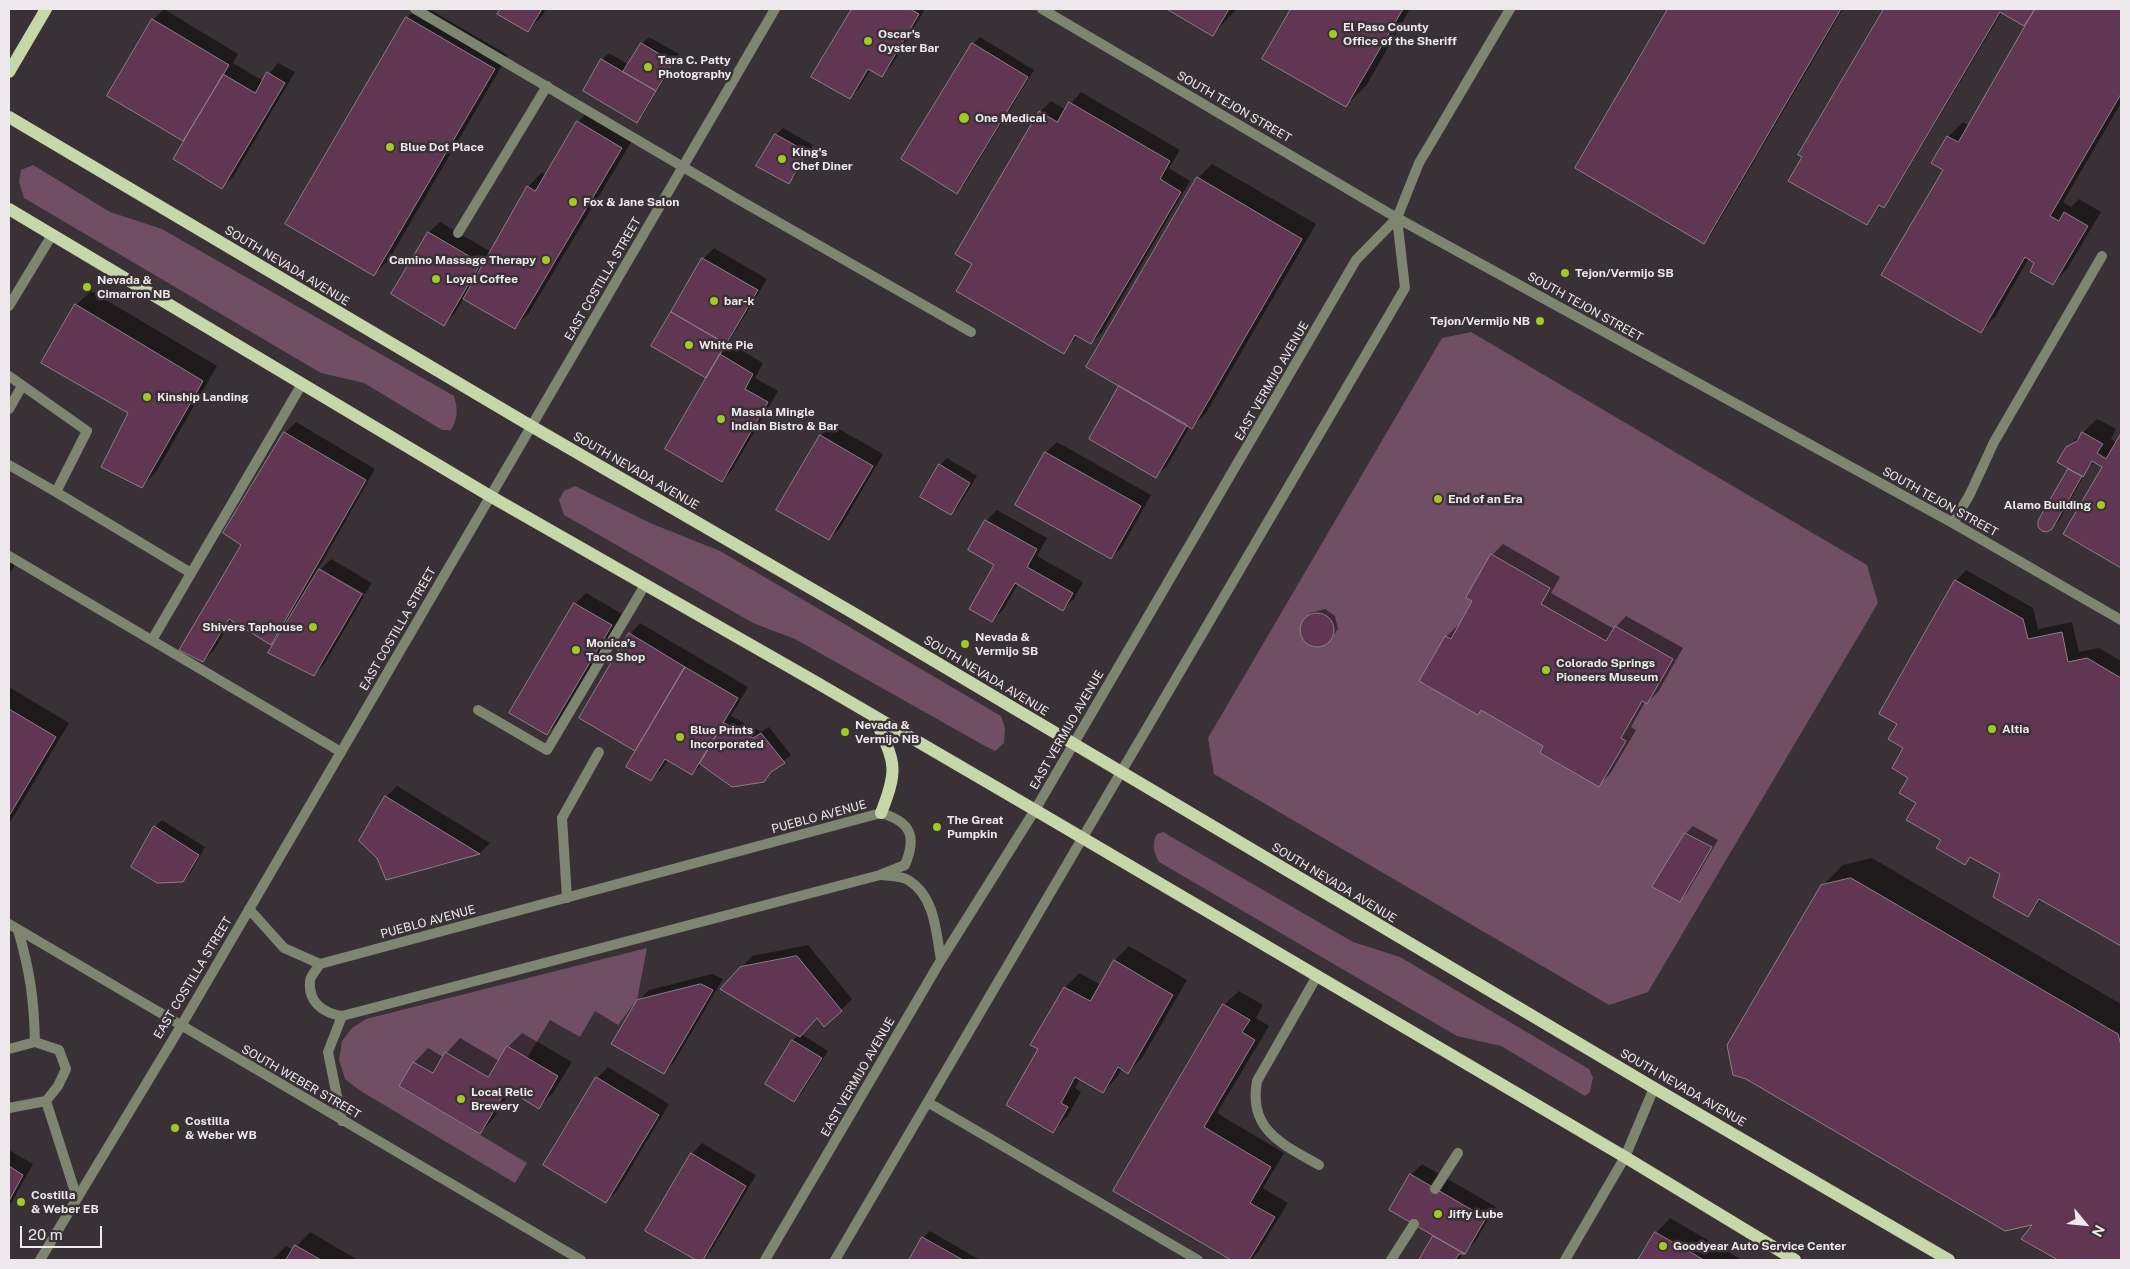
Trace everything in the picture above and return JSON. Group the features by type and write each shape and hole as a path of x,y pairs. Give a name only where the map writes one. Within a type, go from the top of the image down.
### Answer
{"main road":[{"path":"9,72 46,9"},
{"name":"SOUTH NEVADA AVENUE","path":"9,117 531,426 1122,771 1654,1088 1949,1260"},
{"path":"9,209 490,496 1035,810 1625,1157 1795,1260"},
{"path":"874,717 893,760 894,772 881,813"}],"street":[{"path":"415,9 683,167 971,332"},
{"name":"EAST COSTILLA STREET","path":"40,1260 181,1026 775,9"},
{"name":"SOUTH TEJON STREET","path":"1042,9 1396,218 1953,523 2121,620"},
{"name":"EAST VERMIJO AVENUE","path":"765,1260 941,960 1035,810 1356,260 1396,218 1419,164 1510,9"},
{"path":"458,233 547,86"},
{"path":"835,1260 929,1103 1405,288 1396,218"},
{"path":"9,306 52,235"},
{"path":"1953,523 1970,494 1994,442 2102,256"},
{"path":"9,376 87,431 56,492"},
{"path":"152,640 302,384"},
{"path":"9,410 22,386"},
{"path":"9,466 56,492 191,574"},
{"path":"9,556 341,752"},
{"path":"478,710 547,750 645,585"},
{"path":"567,898 562,818 599,752"},
{"name":"PUEBLO AVENUE","path":"320,964 881,813 895,817 911,834 912,848 905,865 880,875 342,1016"},
{"path":"880,875 907,879 926,896 932,914 941,960"},
{"path":"249,909 284,948 320,964 310,980 312,995 319,1008 330,1014 342,1016 328,1052 342,1120"},
{"path":"13,927 29,968 34,1002 34,1042"},
{"name":"SOUTH WEBER STREET","path":"13,927 581,1260"},
{"path":"1317,976 1257,1082 1254,1096 1256,1112 1274,1138 1319,1165"},
{"path":"9,1049 34,1042 59,1050 66,1069 58,1086 46,1101 9,1108"},
{"path":"1565,1260 1625,1157 1654,1088"},
{"path":"46,1101 77,1198"},
{"path":"929,1103 1198,1260"},
{"path":"1435,1189 1458,1153"},
{"path":"1391,1260 1414,1224"}],"shaded area":[{"path":"33,165 110,212 162,229 454,396 457,413 451,430 442,430 364,383 321,373 24,198 19,182 21,170"},
{"path":"1471,332 1867,565 1878,603 1648,992 1609,1005 1214,774 1208,738 1442,338"},
{"path":"575,486 650,523 720,551 1001,716 1005,728 1004,743 995,751 985,746 795,639 753,623 564,515 559,500 564,491"},
{"path":"1163,832 1353,942 1400,957 1589,1069 1593,1077 1590,1092 1585,1096 1501,1046 1457,1036 1159,862 1154,842 1157,834"},
{"path":"647,948 637,1000 618,1025 595,1011 580,1037 550,1020 527,1058 507,1046 488,1077 445,1052 433,1073 413,1062 399,1086 527,1163 515,1183 359,1090 345,1079 339,1060 342,1041 352,1028 366,1019"}],"building":[{"path":"501,9 542,9 528,32 497,14"},
{"name":"Oscar's Oyster Bar","path":"852,9 910,9 919,14 882,77 868,69 850,99 811,77"},
{"path":"1167,9 1229,9 1213,36"},
{"name":"El Paso County Office of the Sheriff","path":"1291,9 1403,9 1346,107 1262,59"},
{"path":"1668,9 1841,9 1704,244 1575,168"},
{"path":"1884,9 2035,9 2024,26 2000,12 1884,208 1879,205 1867,225 1788,181 1802,157 1798,155"},
{"path":"2035,9 2121,9 2121,94 2050,216 2059,221 2064,212 2088,226 2053,285 2030,272 2034,263 2025,257 1981,333 1881,275 1943,170 1931,163 1947,136 1958,142"},
{"name":"Blue Dot Place","path":"406,17 495,69 374,276 285,224"},
{"path":"152,19 229,65 183,141 107,96"},
{"name":"Tara C. Patty Photography","path":"641,43 673,62 656,91 623,72"},
{"name":"One Medical","path":"972,43 1028,77 957,194 901,159"},
{"path":"601,59 656,91 637,123 583,91"},
{"path":"267,72 285,83 222,189 173,159 223,74 255,93"},
{"path":"1069,102 1170,161 1160,179 1181,192 1091,344 1075,335 1064,354 956,291 972,264 955,254 1039,111 1057,122"},
{"path":"577,121 622,148 515,329 463,299 527,186 535,191"},
{"name":"King's Chef Diner","path":"775,134 807,152 789,184 756,166"},
{"path":"1197,177 1302,239 1192,429 1086,367"},
{"name":"Loyal Coffee","path":"428,232 481,263 444,326 391,294"},
{"name":"bar-k","path":"702,258 758,290 726,344 671,312"},
{"name":"Kinship Landing","path":"75,304 203,381 142,488 101,467 128,413 41,363"},
{"name":"White Pie","path":"671,312 726,344 706,378 651,346"},
{"path":"720,354 753,374 745,389 768,402 722,482 665,449"},
{"path":"1119,386 1187,425 1156,478 1089,439"},
{"path":"284,432 366,480 271,645 229,619 203,662 179,650 241,545 223,533"},
{"name":"Alamo Building","path":"2082,432 2103,444 2097,453 2106,459 2121,433 2121,568 2063,534 2102,467 2092,461 2083,477 2057,462 2066,447 2077,441"},
{"path":"820,435 873,466 829,540 776,510"},
{"path":"1045,452 1141,506 1111,559 1015,505"},
{"path":"939,464 970,483 951,515 920,497"},
{"path":"2068,469 2082,476 2052,529 2047,532 2042,531 2038,527 2038,521"},
{"path":"985,520 1037,549 1027,567 1073,593 1063,611 1015,583 992,622 969,609 994,565 968,550"},
{"name":"Colorado Springs Pioneers Museum","path":"1491,554 1550,588 1541,604 1606,641 1615,626 1673,659 1647,704 1642,701 1621,738 1626,741 1599,787 1540,753 1543,746 1481,710 1478,715 1419,681 1445,636 1451,639 1472,601 1466,598"},
{"name":"Shivers Taphouse","path":"319,569 362,594 314,676 268,653"},
{"path":"1955,580 2023,619 2028,639 2062,632 2068,662 2087,658 2121,678 2121,946 2039,899 2028,917 1993,897 2000,874 1970,857 1965,865 1936,848 1941,840 1906,820 1916,803 1899,793 1908,778 1892,768 1903,748 1888,739 1897,724 1879,714"},
{"path":"574,603 612,625 547,735 509,713"},
{"path":"1317,613 1324,614 1329,618 1333,623 1333,637 1329,642 1324,646 1317,647 1310,646 1305,642 1301,637 1300,630 1301,623 1305,618 1310,614"},
{"path":"629,633 685,667 635,751 579,718"},
{"name":"Blue Prints Incorporated","path":"685,667 738,698 692,775 665,759 651,781 626,767"},
{"path":"9,709 56,737 9,816"},
{"path":"724,723 753,738 761,733 785,763 771,772 764,782 732,787 700,764"},
{"path":"385,796 480,854 386,880 377,858 359,841"},
{"path":"154,826 199,855 183,882 157,883 131,867"},
{"path":"1685,833 1712,847 1680,902 1652,887"},
{"path":"1851,878 2118,1034 2121,1045 2121,1260 2058,1260 2021,1239 2032,1225 2005,1231 1746,1079 1733,1075 1727,1045 1821,885"},
{"path":"797,956 842,1011 824,1027 817,1018 800,1037 720,989 740,967"},
{"path":"1114,960 1173,995 1128,1074 1118,1067 1103,1093 1075,1077 1061,1103 1068,1107 1053,1133 1006,1105 1038,1049 1030,1045 1064,987 1090,1001"},
{"path":"701,984 713,990 664,1074 611,1044 637,1000"},
{"path":"1223,1004 1250,1020 1242,1032 1255,1040 1204,1127 1271,1167 1250,1203 1275,1217 1249,1260 1231,1260 1113,1191"},
{"path":"792,1040 822,1058 794,1102 765,1084"},
{"name":"Local Relic Brewery","path":"507,1046 558,1076 539,1109 507,1089 480,1134 399,1086 413,1062 433,1073 445,1052 488,1077"},
{"path":"596,1077 659,1115 606,1203 543,1165"},
{"path":"691,1153 746,1186 703,1260 696,1260 645,1231"},
{"path":"9,1166 23,1175 9,1201"},
{"name":"Jiffy Lube","path":"1410,1174 1486,1218 1465,1254 1389,1210"},
{"name":"Goodyear Auto Service Center","path":"1655,1232 1704,1260 1638,1260"},
{"path":"1433,1236 1465,1254 1459,1254 1455,1260 1419,1260"},
{"path":"922,1237 963,1260 909,1260"},
{"path":"295,1245 321,1260 286,1260"}],"place":[{"name":"El Paso County Office of the Sheriff","path":"1333,34"},
{"name":"Oscar's Oyster Bar","path":"868,41"},
{"name":"Tara C. Patty Photography","path":"648,67"},
{"name":"One Medical","path":"964,118"},
{"name":"Blue Dot Place","path":"390,147"},
{"name":"King's Chef Diner","path":"782,159"},
{"name":"Fox & Jane Salon","path":"573,202"},
{"name":"Camino Massage Therapy","path":"546,260"},
{"name":"Tejon/Vermijo SB","path":"1565,273"},
{"name":"Loyal Coffee","path":"436,279"},
{"name":"Nevada & Cimarron NB","path":"87,287"},
{"name":"bar-k","path":"714,301"},
{"name":"Tejon/Vermijo NB","path":"1540,321"},
{"name":"White Pie","path":"689,345"},
{"name":"Kinship Landing","path":"147,397"},
{"name":"Masala Mingle Indian Bistro & Bar","path":"721,419"},
{"name":"End of an Era","path":"1438,499"},
{"name":"Alamo Building","path":"2101,505"},
{"name":"Shivers Taphouse","path":"313,627"},
{"name":"Nevada & Vermijo SB","path":"965,644"},
{"name":"Monica’s Taco Shop","path":"576,650"},
{"name":"Colorado Springs Pioneers Museum","path":"1546,670"},
{"name":"Altia","path":"1992,729"},
{"name":"Nevada & Vermijo NB","path":"845,732"},
{"name":"Blue Prints Incorporated","path":"680,737"},
{"name":"The Great Pumpkin","path":"937,827"},
{"name":"Local Relic Brewery","path":"461,1099"},
{"name":"Costilla & Weber WB","path":"175,1128"},
{"name":"Costilla & Weber EB","path":"21,1202"},
{"name":"Jiffy Lube","path":"1438,1214"},
{"name":"Goodyear Auto Service Center","path":"1663,1246"}]}
